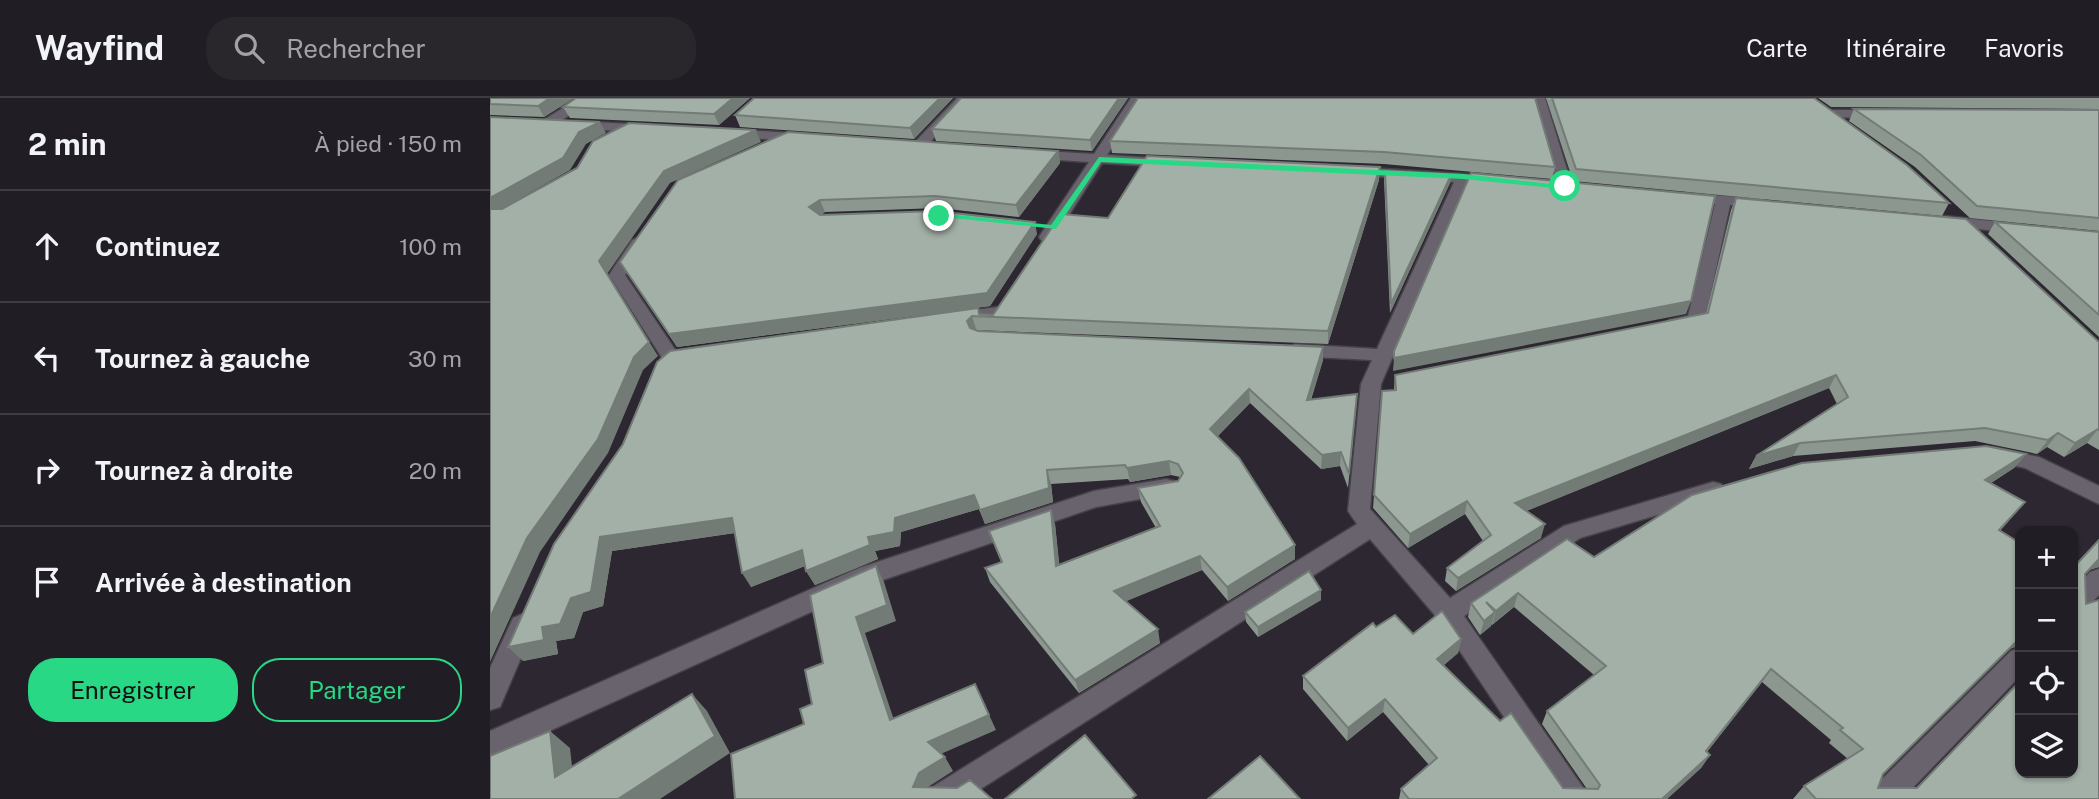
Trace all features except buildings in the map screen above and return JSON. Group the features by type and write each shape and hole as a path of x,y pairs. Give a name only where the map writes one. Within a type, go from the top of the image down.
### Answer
{"street":[{"path":"587,98 541,124 659,129"},
{"path":"919,146 964,98"},
{"path":"1040,249 1047,227 1099,159 1137,98"},
{"path":"1539,98 1565,186"},
{"path":"1813,103 1852,131"},
{"path":"1829,114 1895,114"},
{"path":"742,115 716,132 828,140"},
{"path":"603,143 633,128"},
{"path":"752,154 789,137"},
{"path":"1016,153 1180,163"},
{"path":"1342,171 1514,181"},
{"path":"1463,177 1371,384 1359,511 1370,527 1448,613 1576,799"},
{"path":"1671,196 1777,206"},
{"path":"1656,328 1696,320 1723,201"},
{"path":"1945,206 1983,241"},
{"path":"1923,219 2031,230"},
{"path":"647,231 617,275 670,361"},
{"path":"930,321 1001,306 987,328"},
{"path":"1273,349 1383,355"},
{"path":"1371,384 1398,378"},
{"path":"1975,450 2031,462 2099,496"},
{"path":"490,746 868,575 1094,499 1171,486"},
{"path":"1448,613 1572,532 1728,486"},
{"path":"939,799 1370,527"},
{"path":"2078,601 2099,579"},
{"path":"490,698 533,601"},
{"path":"1882,799 2015,664"}],"route":[{"path":"939,216 1054,228 1099,159 1463,177 1565,186"}]}
